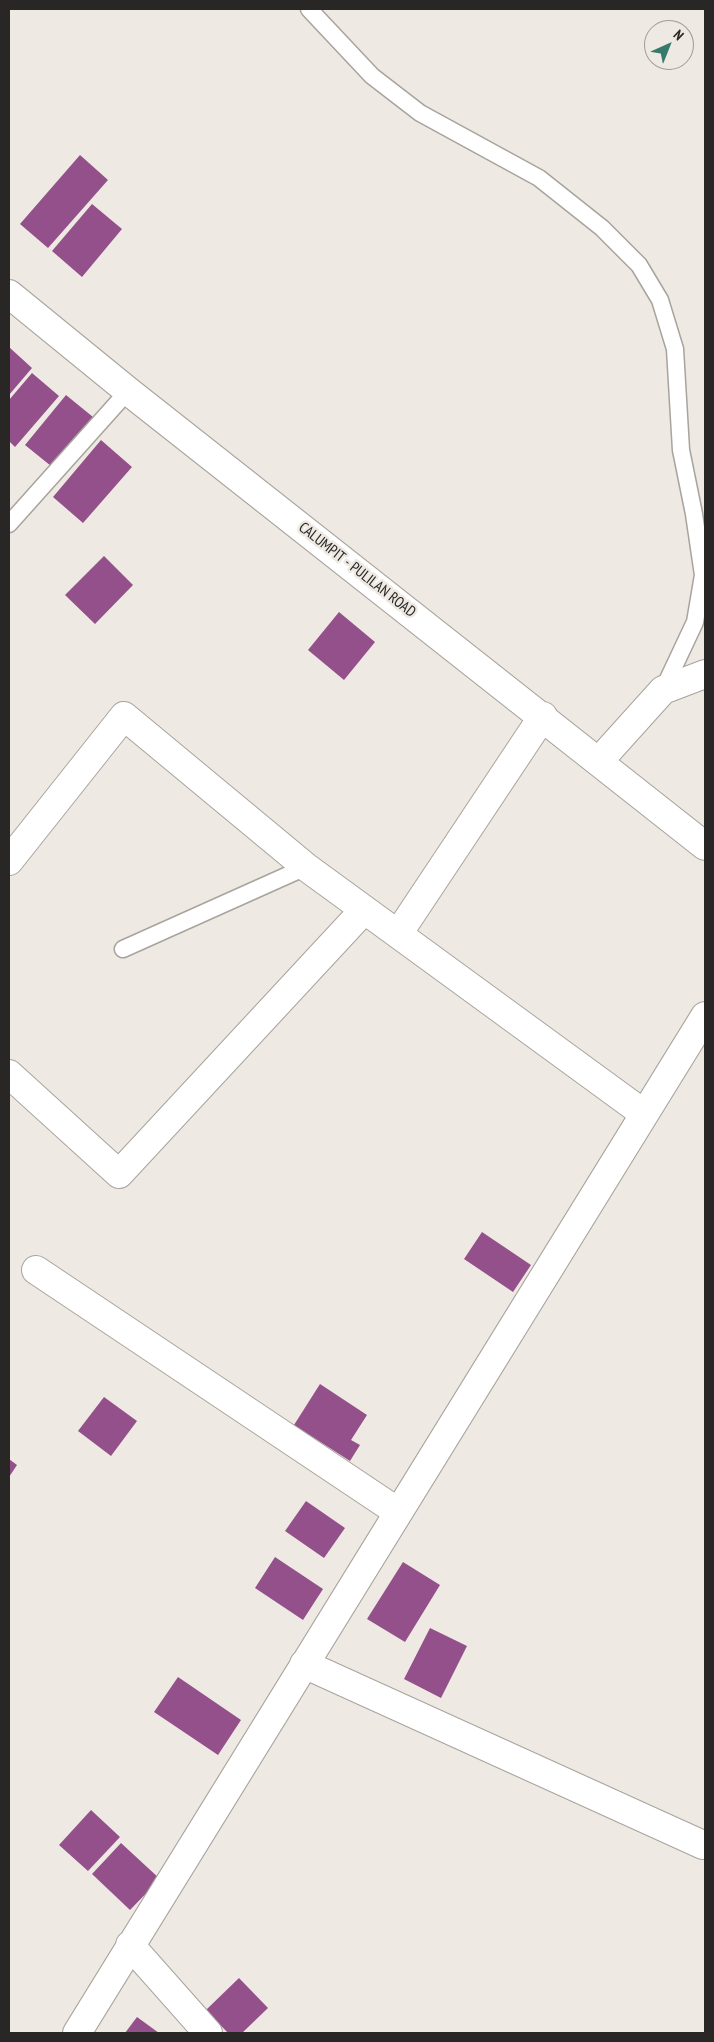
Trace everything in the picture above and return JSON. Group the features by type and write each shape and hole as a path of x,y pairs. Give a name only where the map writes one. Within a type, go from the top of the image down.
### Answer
{"street":[{"name":"CALUMPIT - PULILAN ROAD","path":"9,294 128,391 543,716 705,846"},
{"path":"599,761 663,690 705,674"},
{"path":"9,861 124,716 306,867 643,1113"},
{"path":"398,934 543,716"},
{"path":"9,1074 119,1174 364,910"},
{"path":"77,2033 623,1149 643,1113 705,1016"},
{"path":"36,1270 398,1512"},
{"path":"304,1664 703,1845"},
{"path":"130,1945 208,2033"}],"lane":[{"path":"309,9 372,76 420,113 539,178 602,228 639,265 660,300 675,349 681,450 703,575 695,622 663,690"},
{"path":"9,524 128,391"},
{"path":"123,949 306,867"}],"building":[{"path":"80,155 108,180 48,248 20,224"},
{"path":"92,204 122,229 82,277 52,251"},
{"path":"9,347 32,368 9,395"},
{"path":"32,373 59,396 15,447 9,441 9,400"},
{"path":"66,395 93,417 51,466 25,445"},
{"path":"101,440 132,467 83,523 53,497"},
{"path":"104,556 133,585 95,624 65,595"},
{"path":"339,612 375,642 344,680 308,650"},
{"path":"482,1232 531,1265 513,1292 464,1259"},
{"path":"320,1384 367,1415 351,1440 360,1445 350,1461 294,1425"},
{"path":"104,1397 137,1421 111,1456 78,1431"},
{"path":"9,1459 17,1465 9,1477"},
{"path":"306,1501 345,1528 324,1558 285,1531"},
{"path":"275,1557 323,1589 303,1620 255,1588"},
{"path":"403,1562 440,1585 405,1642 367,1619"},
{"path":"430,1628 467,1646 441,1698 404,1679"},
{"path":"178,1677 241,1720 218,1755 154,1712"},
{"path":"91,1810 120,1837 88,1871 59,1845"},
{"path":"121,1843 160,1879 130,1910 92,1874"},
{"path":"239,1978 268,2008 242,2033 228,2033 206,2010"},
{"path":"137,2017 159,2033 125,2033"}]}
